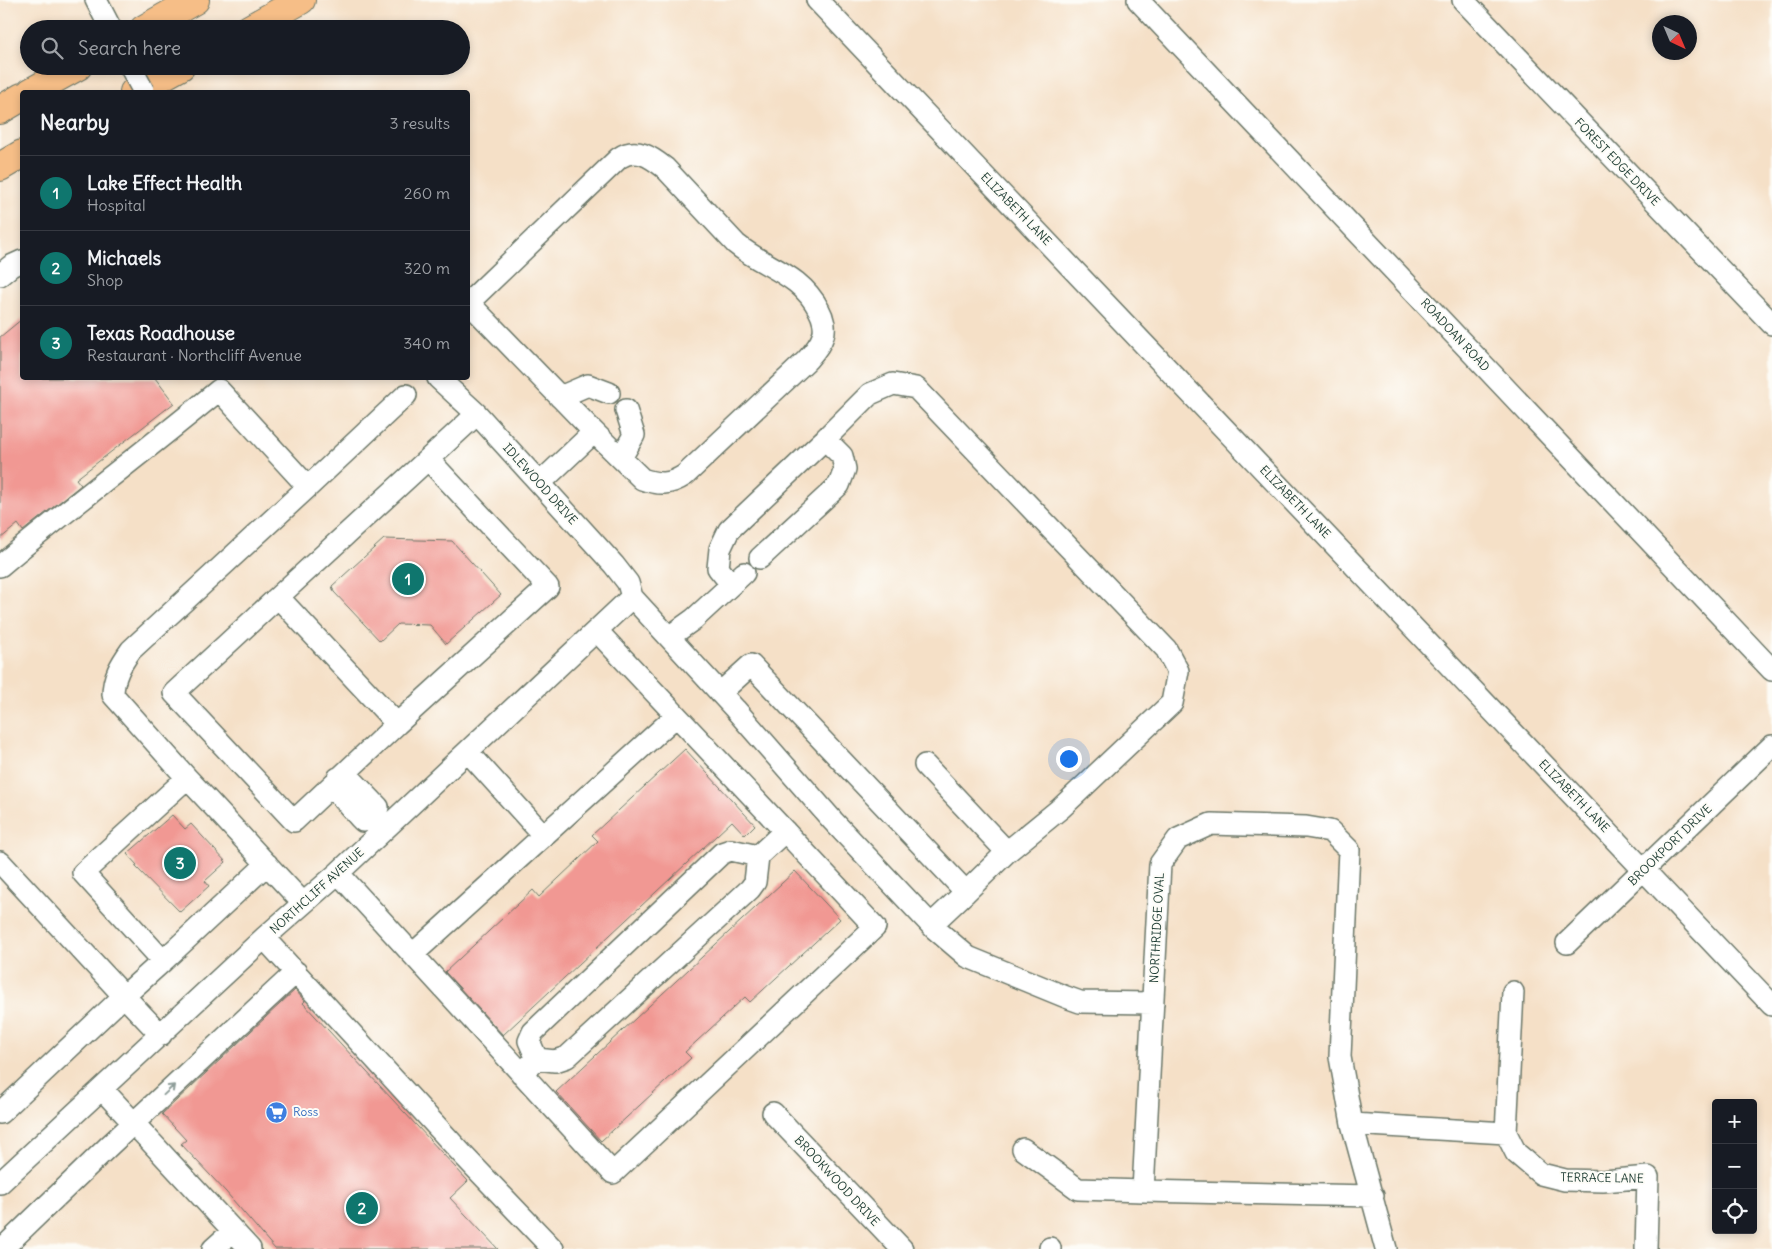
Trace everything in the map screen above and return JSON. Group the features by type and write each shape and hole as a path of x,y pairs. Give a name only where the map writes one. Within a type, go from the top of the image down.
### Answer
{"highway":[{"path":"160,20 195,0"},
{"path":"265,20 301,0"},
{"path":"35,90 62,75"},
{"path":"138,90 165,75"},
{"path":"0,110 20,99"},
{"path":"0,167 20,155"}],"street":[{"path":"96,0 106,20"},
{"name":"ELIZABETH LANE","path":"817,0 1772,1005"},
{"name":"ROADOAN ROAD","path":"1138,0 1772,670"},
{"name":"FOREST EDGE DRIVE","path":"1463,0 1772,324"},
{"path":"135,75 143,90"},
{"path":"470,301 619,158 625,154 632,153 646,155 666,168 736,244 744,251 786,274 814,300 824,323 824,335 817,348 806,361 684,475 676,481 665,484 653,483 642,479 470,305"},
{"path":"0,275 11,266 20,262"},
{"name":"IDLEWOOD DRIVE","path":"440,380 477,414 540,483 624,578 632,597 833,821 931,925 968,957 1080,1002 1153,1002"},
{"path":"0,566 160,439 216,384 308,486"},
{"path":"669,638 694,619 738,578 718,568 720,550 729,530 870,394 893,384 916,388 1166,649 1178,671 1172,703 1061,808 1007,852 931,925"},
{"path":"560,397 588,385 609,393"},
{"path":"303,903 113,695 113,686 121,664 134,648 406,395"},
{"path":"621,458 634,435 626,410"},
{"path":"428,459 548,587 338,778 294,821 174,693 278,597 428,459 477,414"},
{"path":"540,483 594,432"},
{"path":"760,558 839,485 845,469 842,456 825,439"},
{"path":"278,597 397,724"},
{"name":"NORTHCLIFF AVENUE","path":"0,1183 264,938 338,873 380,824 468,752 632,597"},
{"path":"338,873 613,1173 875,927 597,631"},
{"path":"720,693 751,665 966,892"},
{"path":"413,954 676,716"},
{"name":"BROOKPORT DRIVE","path":"1567,943 1772,746"},
{"path":"468,752 544,836"},
{"path":"925,765 1007,852"},
{"path":"163,961 83,873 187,778"},
{"path":"338,778 353,781 378,807 380,824"},
{"name":"NORTHRIDGE OVAL","path":"1143,1191 1160,864 1178,839 1211,824 1306,827 1330,831 1349,850 1340,1057 1352,1124 1386,1249"},
{"path":"521,1073 537,1059 555,1061 567,1057 750,890 755,882 758,856 785,831"},
{"path":"537,1059 530,1041 532,1032 722,853 731,850 758,856"},
{"path":"0,862 161,1034"},
{"path":"0,1113 267,864"},
{"path":"264,938 465,1157 553,1249"},
{"path":"2,1249 296,972"},
{"path":"1352,1124 1506,1133 1513,992"},
{"path":"102,1089 250,1249"},
{"name":"BROOKWOOD DRIVE","path":"773,1113 902,1249"},
{"name":"TERRACE LANE","path":"1506,1133 1516,1153 1541,1174 1565,1180 1603,1181 1648,1177 1646,1249"},
{"path":"1023,1148 1078,1189 1372,1196"},
{"path":"213,1249 233,1231"}],"building":[{"path":"20,321 20,380 157,380 174,403 76,479 81,485 23,531 18,524 0,539 0,337"},
{"path":"384,539 452,541 501,595 446,644 430,625 398,624 380,641 334,592 332,586"},
{"path":"685,749 755,825 745,835 732,821 503,1035 445,972 533,890 539,897 598,841 592,835"},
{"path":"172,815 185,829 191,824 226,862 205,881 209,886 180,912 135,866 137,865 127,854"},
{"path":"795,871 840,919 750,1002 745,997 685,1052 691,1058 601,1141 556,1092"},
{"path":"295,990 305,1001 303,1003 468,1181 450,1198 498,1249 275,1249 226,1192 181,1144 186,1140 162,1114"}],"place":[{"name":"Lake Effect Health","path":"408,579"},
{"name":"Texas Roadhouse","path":"180,863"},
{"name":"Ross","path":"277,1112"},
{"name":"Michaels","path":"362,1208"}]}
